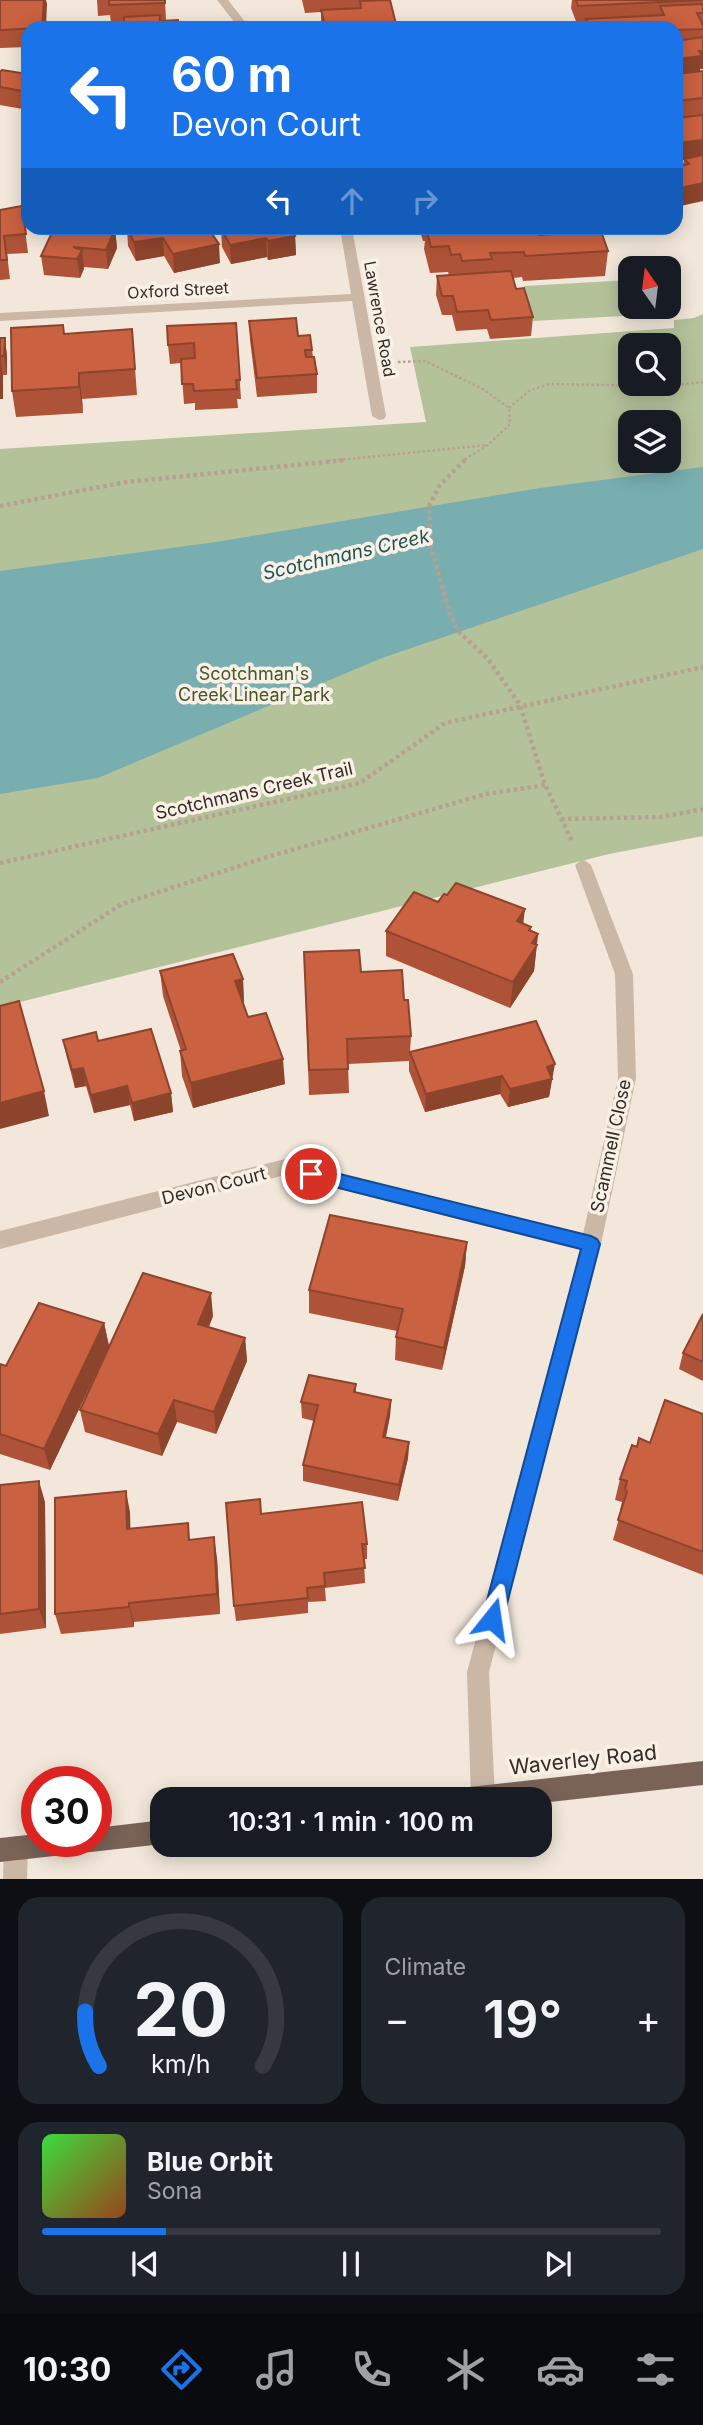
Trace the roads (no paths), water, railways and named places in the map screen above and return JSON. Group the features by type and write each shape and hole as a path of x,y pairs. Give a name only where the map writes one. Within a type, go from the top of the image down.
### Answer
{"main road":[{"name":"Waverley Road","path":"552,1790 703,1773"},
{"path":"112,1838 150,1834"}],"street":[{"path":"222,0 239,21"},
{"name":"Lawrence Road","path":"347,235 379,416"},
{"name":"Oxford Street","path":"0,317 358,297"},
{"name":"Scammell Close","path":"476,1787 478,1672 591,1244 627,1078 624,974 583,865"},
{"name":"Devon Court","path":"0,1240 285,1167 591,1244"},
{"path":"8,1849 15,1879"}],"water":[{"name":"Scotchmans Creek","path":"703,467 703,549 382,658 98,778 0,794 0,571 216,542 540,488 656,473 681,473 681,470"}],"park label":[{"name":"Scotchman's Creek Linear Park","path":"254,684"}]}
